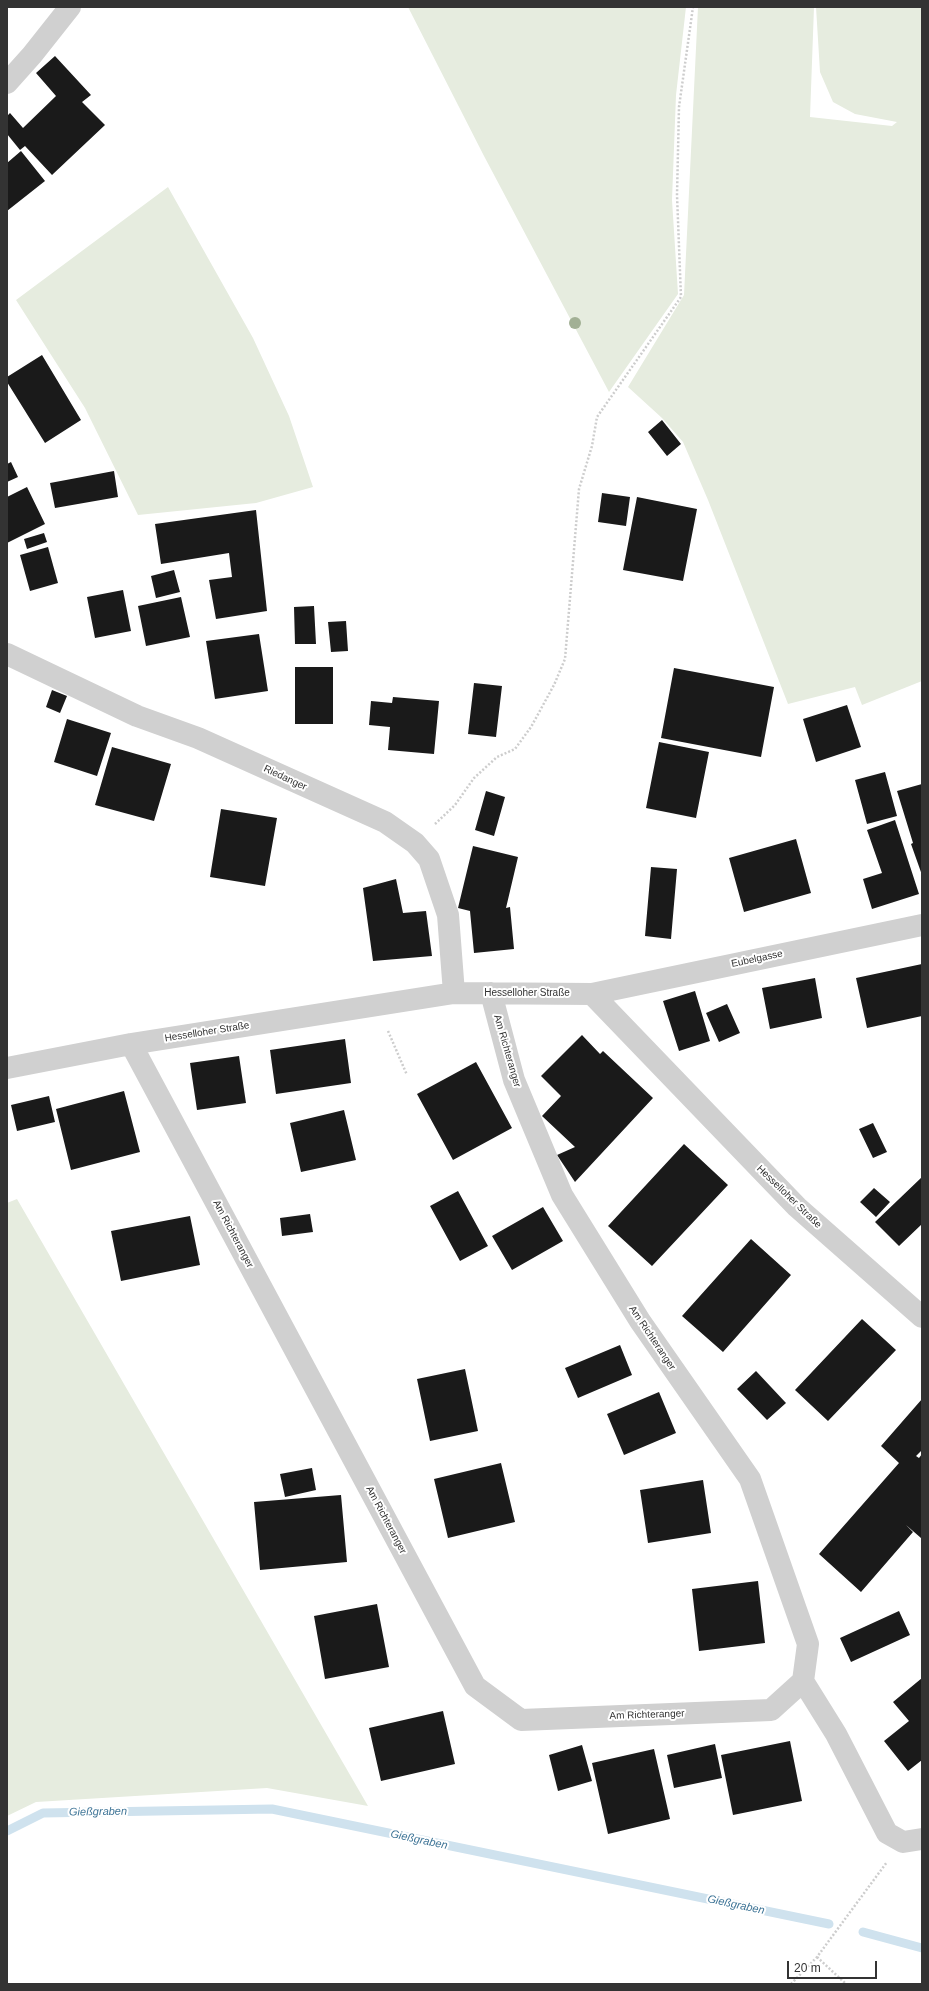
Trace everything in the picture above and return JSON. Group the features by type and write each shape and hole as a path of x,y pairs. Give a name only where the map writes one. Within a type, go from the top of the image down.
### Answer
{"street":[{"path":"7,83 32,55 70,7"},
{"name":"Riedanger","path":"7,654 137,716 198,738 385,822 415,844 429,859 448,915 454,993"},
{"name":"Eubelgasse","path":"592,994 922,925"},
{"name":"Hesselloher Straße","path":"7,1068 131,1044 454,993 592,994 797,1207 922,1317"},
{"name":"Am Richteranger","path":"131,1044 475,1686 521,1720 771,1710 803,1681 808,1644 750,1479 640,1321 562,1195 514,1080 491,993"},
{"path":"803,1681 836,1734 887,1833 912,1840"}],"path":[{"path":"415,844 456,805 474,778 497,757 515,749 532,727 554,685 565,659 579,489 592,446 597,417 681,296 677,195 679,108 693,7"},
{"path":"376,1005 407,1075"},
{"path":"791,1984 817,1957 912,1840"},
{"path":"817,1957 846,1984"}],"shaded area":[{"path":"408,7 686,7 676,95 672,200 678,294 609,392 484,156"},
{"path":"698,7 814,7 810,117 892,126 897,122 855,114 833,102 820,72 816,7 922,7 922,681 862,705 855,687 788,704 708,500 683,442 662,418 628,387 684,295"},
{"path":"168,187 253,338 289,416 313,487 256,503 138,515 85,408 16,300"},
{"path":"17,1199 368,1806 267,1788 36,1802 7,1816 7,1203"}],"building":[{"path":"55,56 91,95 82,102 105,125 52,175 25,146 20,150 7,134 7,116 10,113 23,128 56,96 36,73"},
{"path":"21,151 45,181 7,211 7,163"},
{"path":"42,355 81,420 45,443 7,382 7,377"},
{"path":"662,420 681,444 667,456 648,432"},
{"path":"11,462 18,477 7,482 7,464"},
{"path":"114,471 118,497 55,508 50,483"},
{"path":"27,487 45,524 7,543 7,497"},
{"path":"602,493 630,497 626,526 598,522"},
{"path":"637,497 697,509 683,581 623,570"},
{"path":"256,510 267,611 216,619 209,580 232,577 229,553 161,564 155,524"},
{"path":"44,533 47,542 27,549 24,539"},
{"path":"48,547 58,583 30,591 20,555"},
{"path":"174,570 180,592 156,598 151,576"},
{"path":"123,590 131,631 95,638 87,597"},
{"path":"181,597 190,637 146,646 138,606"},
{"path":"314,606 316,644 295,644 294,607"},
{"path":"346,621 348,651 331,652 328,622"},
{"path":"259,634 268,691 215,699 206,641"},
{"path":"295,667 333,667 333,724 295,724"},
{"path":"674,668 774,687 761,757 661,738"},
{"path":"474,683 502,686 496,737 468,734"},
{"path":"52,690 67,696 60,713 46,707"},
{"path":"393,697 439,701 434,754 388,750 390,727 369,725 371,701 392,703"},
{"path":"847,705 861,747 816,762 803,719"},
{"path":"67,719 111,733 97,776 54,762"},
{"path":"659,742 709,752 696,818 646,808"},
{"path":"112,747 171,764 154,821 95,805"},
{"path":"885,772 897,816 867,824 855,780"},
{"path":"922,784 922,875 911,844 913,843 897,791"},
{"path":"486,791 505,797 494,836 475,830"},
{"path":"221,809 277,818 265,886 210,877"},
{"path":"895,820 919,894 872,909 863,879 882,873 867,830"},
{"path":"796,839 811,893 744,912 729,858"},
{"path":"473,846 518,857 506,908 510,907 514,949 474,953 470,911 458,908"},
{"path":"651,867 677,869 671,939 645,936"},
{"path":"396,879 403,913 426,911 432,956 373,961 363,888"},
{"path":"922,964 922,1016 867,1028 856,978"},
{"path":"815,978 822,1018 770,1029 762,988"},
{"path":"695,991 710,1041 679,1051 663,1001"},
{"path":"727,1004 740,1033 719,1042 706,1013"},
{"path":"582,1035 600,1054 603,1051 653,1098 575,1182 557,1155 575,1147 542,1116 561,1096 541,1076"},
{"path":"345,1039 351,1083 276,1094 270,1050"},
{"path":"239,1056 246,1103 197,1110 190,1063"},
{"path":"476,1062 512,1128 453,1160 417,1094"},
{"path":"124,1091 140,1152 71,1170 56,1109"},
{"path":"49,1096 55,1122 17,1131 11,1105"},
{"path":"344,1110 356,1160 301,1172 290,1123"},
{"path":"873,1123 887,1152 873,1158 859,1129"},
{"path":"684,1144 728,1185 652,1266 608,1226"},
{"path":"922,1177 922,1224 899,1246 875,1222"},
{"path":"874,1188 890,1202 876,1217 860,1202"},
{"path":"458,1191 488,1246 460,1261 430,1206"},
{"path":"543,1207 563,1241 512,1270 492,1236"},
{"path":"310,1214 313,1232 282,1236 280,1218"},
{"path":"190,1216 200,1265 121,1281 111,1231"},
{"path":"751,1239 791,1275 723,1352 682,1316"},
{"path":"862,1319 896,1350 828,1421 795,1390"},
{"path":"620,1345 632,1375 578,1398 565,1368"},
{"path":"465,1369 478,1431 430,1441 417,1379"},
{"path":"756,1371 786,1403 767,1420 737,1389"},
{"path":"659,1392 676,1433 624,1455 607,1414"},
{"path":"922,1399 922,1450 916,1456 919,1458 922,1454 922,1536 921,1538 906,1525 913,1532 861,1592 819,1554 899,1463 881,1446"},
{"path":"501,1463 515,1522 448,1538 434,1479"},
{"path":"312,1468 316,1490 285,1497 280,1474"},
{"path":"703,1480 711,1533 648,1543 640,1490"},
{"path":"341,1495 347,1562 260,1570 254,1502"},
{"path":"758,1581 765,1643 699,1651 692,1589"},
{"path":"377,1604 389,1667 325,1679 314,1616"},
{"path":"899,1611 910,1635 851,1662 840,1638"},
{"path":"922,1678 922,1760 908,1771 884,1741 909,1721 893,1702"},
{"path":"443,1711 455,1764 381,1781 369,1728"},
{"path":"790,1741 802,1801 733,1815 721,1755"},
{"path":"715,1744 722,1778 674,1788 667,1755"},
{"path":"582,1745 592,1781 558,1791 549,1755"},
{"path":"654,1749 670,1819 608,1834 592,1763"}],"waterway":[{"name":"Gießgraben","path":"7,1831 43,1813 272,1809 829,1924"},
{"name":"Gießgraben","path":"863,1932 922,1948"}]}
